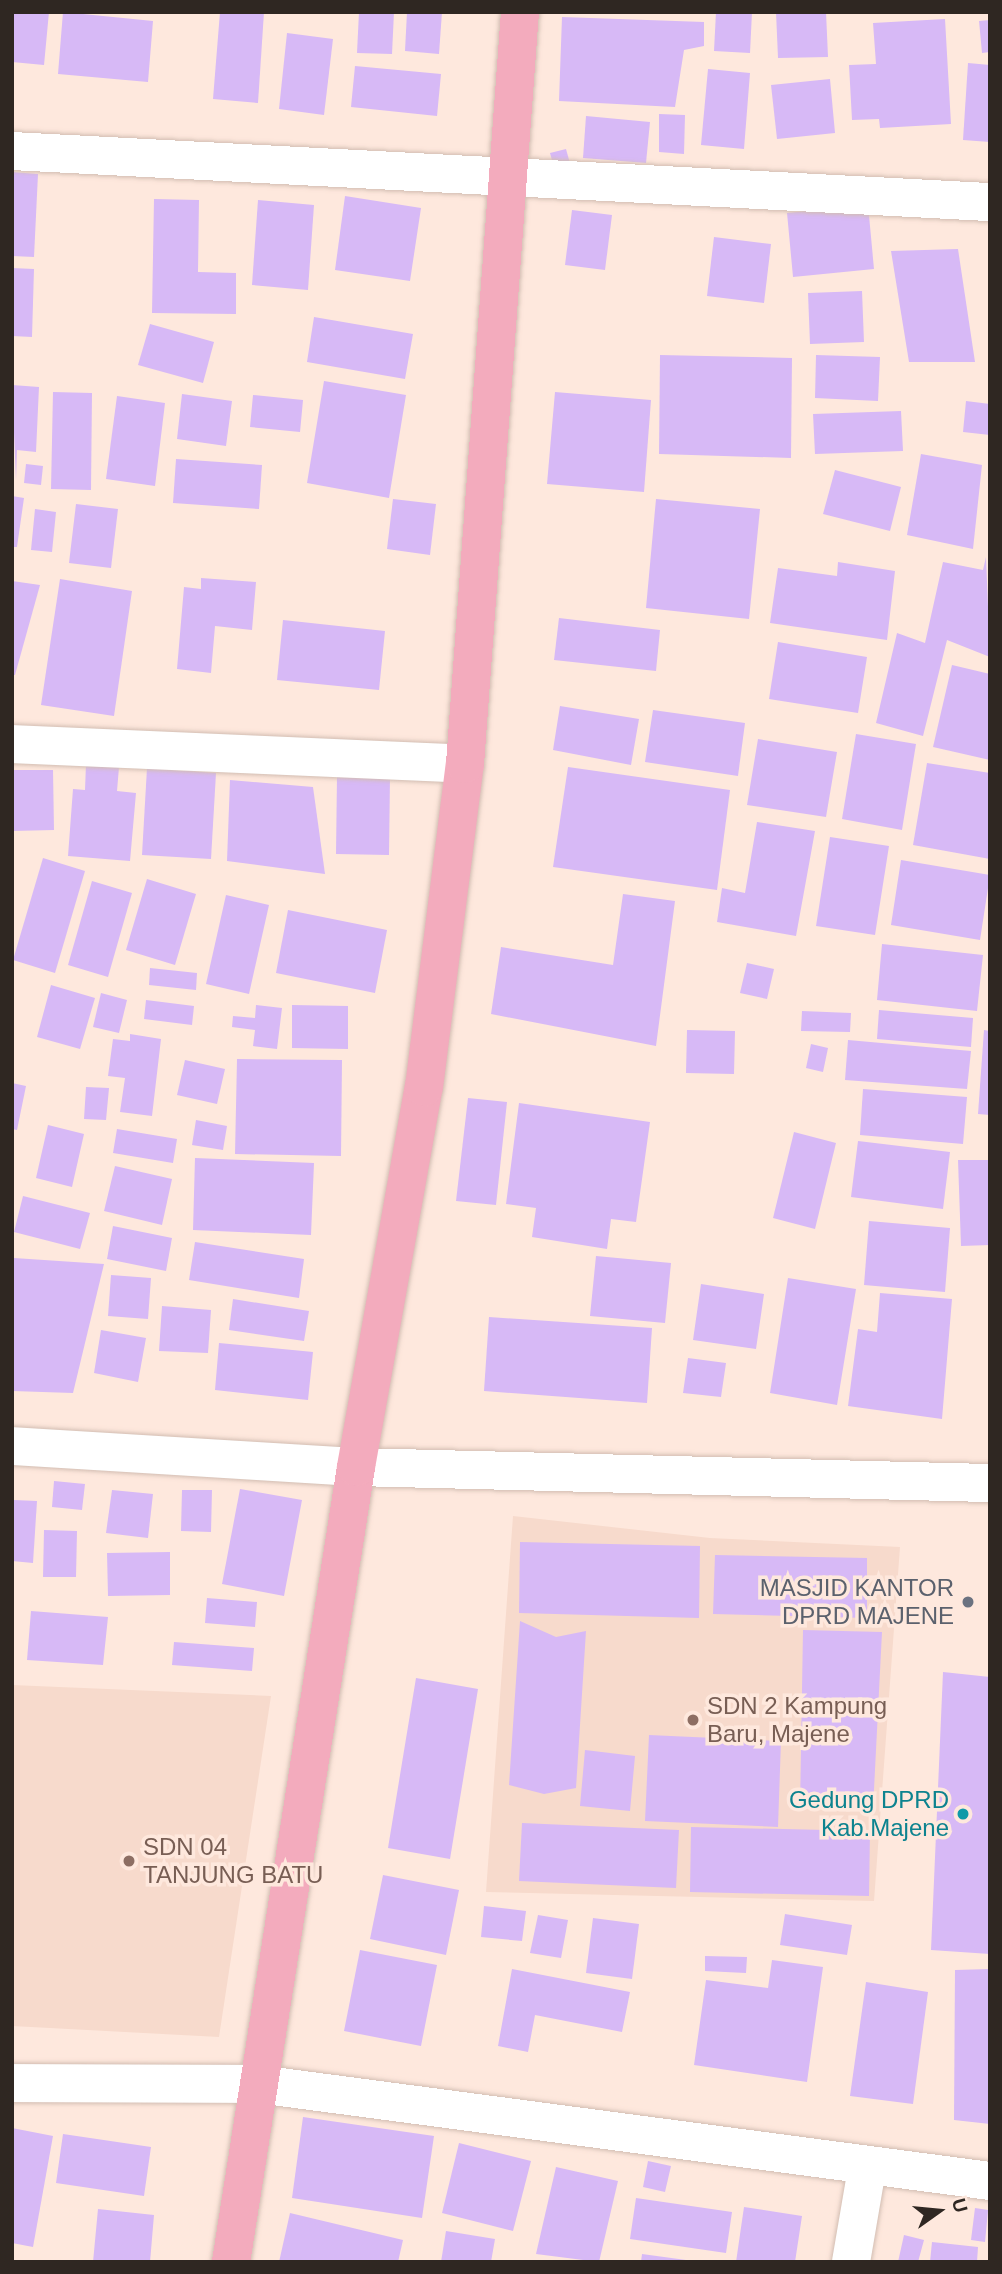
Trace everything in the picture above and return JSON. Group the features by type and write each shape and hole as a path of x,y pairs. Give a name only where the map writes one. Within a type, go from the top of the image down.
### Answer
{"highway":[{"path":"231,2262 356,1467 424,1087 465,764 513,180 520,12"}],"street":[{"path":"12,151 513,180 990,202"},
{"path":"12,744 465,764"},
{"path":"12,1446 356,1467 990,1483"},
{"path":"12,2083 258,2084 867,2168 990,2181"},
{"path":"851,2262 867,2168"}],"shaded area":[{"name":"SDN 2 Kampung Baru, Majene","path":"513,1516 710,1538 900,1547 874,1901 486,1892"},
{"name":"SDN 04 TANJUNG BATU","path":"12,1685 271,1696 219,2037 12,2026"}],"building":[{"path":"12,12 49,12 44,65 12,62"},
{"path":"63,12 153,21 148,82 58,74"},
{"path":"220,12 264,12 258,103 213,99"},
{"path":"359,12 394,12 392,54 357,53"},
{"path":"407,12 442,12 439,54 405,51"},
{"path":"716,12 752,12 750,53 714,51"},
{"path":"776,12 826,12 828,57 778,58"},
{"path":"562,17 704,22 704,46 684,50 675,107 559,101"},
{"path":"945,19 951,124 880,128 879,119 852,120 849,65 876,64 873,23"},
{"path":"990,20 990,52 982,53 979,21"},
{"path":"287,33 333,39 324,115 279,109"},
{"path":"968,63 990,65 990,142 963,140"},
{"path":"355,66 441,74 437,116 351,107"},
{"path":"708,69 750,73 744,149 701,145"},
{"path":"830,79 835,133 777,139 771,85"},
{"path":"659,114 685,115 684,154 659,152"},
{"path":"586,116 650,122 646,163 583,158"},
{"path":"566,149 571,167 555,171 550,153"},
{"path":"12,172 38,174 34,257 12,256"},
{"path":"345,196 421,208 410,281 335,270"},
{"path":"154,199 199,200 198,272 236,273 236,314 152,313"},
{"path":"258,200 314,205 308,290 252,285"},
{"path":"868,205 874,269 793,277 787,213"},
{"path":"572,210 612,215 605,270 565,265"},
{"path":"714,237 771,244 764,303 707,296"},
{"path":"958,249 975,362 909,362 891,251"},
{"path":"12,268 34,269 32,337 12,336"},
{"path":"862,291 864,342 810,344 808,293"},
{"path":"314,317 413,334 405,379 307,362"},
{"path":"150,324 214,342 203,383 138,365"},
{"path":"660,355 792,358 791,458 659,454"},
{"path":"816,355 880,357 878,401 815,398"},
{"path":"324,381 406,395 389,498 307,483"},
{"path":"12,385 39,387 36,452 17,450 16,480"},
{"path":"53,392 92,393 91,490 51,489"},
{"path":"555,392 651,400 644,492 547,484"},
{"path":"182,394 232,401 226,446 177,439"},
{"path":"253,395 303,400 300,432 250,427"},
{"path":"117,396 165,403 155,486 106,479"},
{"path":"966,401 990,404 990,435 963,432"},
{"path":"901,411 903,451 815,454 813,414"},
{"path":"921,454 982,465 973,549 907,535"},
{"path":"176,459 262,465 259,509 173,503"},
{"path":"26,464 43,466 41,485 24,483"},
{"path":"835,470 901,487 890,531 823,514"},
{"path":"12,496 24,498 17,547 12,547"},
{"path":"393,499 436,504 430,555 387,549"},
{"path":"656,499 760,509 749,619 646,608"},
{"path":"76,504 118,509 111,568 69,563"},
{"path":"35,509 56,512 52,552 31,550"},
{"path":"986,557 990,657 947,640 923,736 876,723 897,633 925,643 943,562 983,570"},
{"path":"838,562 895,571 887,640 770,623 778,568 837,576"},
{"path":"201,578 256,582 252,630 215,626 211,673 177,669 184,587 201,589"},
{"path":"60,579 132,591 114,716 41,705"},
{"path":"12,581 40,585 15,675 12,675"},
{"path":"559,618 660,630 656,671 554,660"},
{"path":"283,620 385,631 379,690 277,680"},
{"path":"778,642 867,657 858,713 769,699"},
{"path":"952,665 990,674 990,760 933,747"},
{"path":"560,706 639,719 631,765 553,750"},
{"path":"653,710 745,723 738,776 645,762"},
{"path":"856,734 916,744 902,830 842,819"},
{"path":"758,739 837,752 826,817 747,805"},
{"path":"927,763 990,773 990,859 913,845"},
{"path":"86,764 119,767 117,791 136,793 130,861 68,856 73,789 85,790"},
{"path":"568,767 730,790 717,890 553,867"},
{"path":"147,768 216,773 211,859 142,855"},
{"path":"12,770 53,770 54,830 12,831"},
{"path":"337,776 390,776 389,855 336,854"},
{"path":"230,780 313,787 325,874 227,861"},
{"path":"757,822 815,831 796,936 717,922 722,888 745,893"},
{"path":"830,837 889,846 875,935 816,926"},
{"path":"43,858 85,871 55,973 13,960"},
{"path":"901,860 990,875 980,940 891,925"},
{"path":"147,879 196,894 175,965 126,950"},
{"path":"92,881 132,893 108,977 68,965"},
{"path":"623,894 675,901 656,1046 491,1014 501,947 613,965"},
{"path":"226,895 269,905 249,994 206,984"},
{"path":"288,910 387,930 375,993 276,973"},
{"path":"882,944 983,955 977,1011 877,1000"},
{"path":"747,963 774,969 767,999 740,993"},
{"path":"150,968 197,973 196,990 149,985"},
{"path":"51,985 95,998 80,1049 37,1037"},
{"path":"101,993 127,1000 119,1033 93,1027"},
{"path":"146,1000 194,1006 192,1025 144,1019"},
{"path":"256,1005 282,1008 277,1049 253,1046 255,1030 232,1027 233,1016 255,1018"},
{"path":"292,1005 348,1006 348,1049 292,1048"},
{"path":"879,1010 973,1018 971,1047 877,1039"},
{"path":"802,1011 851,1013 850,1032 801,1031"},
{"path":"687,1030 735,1031 734,1074 686,1073"},
{"path":"984,1030 990,1031 990,1115 978,1114"},
{"path":"130,1034 161,1039 152,1116 120,1112 125,1078 108,1076 113,1039 130,1041"},
{"path":"848,1040 971,1051 967,1089 845,1080"},
{"path":"811,1044 828,1048 823,1072 806,1068"},
{"path":"237,1059 342,1060 341,1156 235,1154"},
{"path":"185,1060 225,1069 217,1104 177,1095"},
{"path":"12,1083 26,1086 17,1130 12,1129"},
{"path":"86,1087 109,1088 106,1120 84,1119"},
{"path":"863,1089 967,1097 963,1144 860,1135"},
{"path":"468,1098 507,1102 496,1205 456,1201"},
{"path":"519,1103 650,1122 636,1222 611,1219 607,1249 532,1237 536,1208 506,1204"},
{"path":"196,1120 227,1126 223,1150 192,1145"},
{"path":"48,1125 84,1134 72,1187 36,1178"},
{"path":"117,1129 177,1139 173,1163 113,1153"},
{"path":"794,1132 836,1143 815,1229 773,1218"},
{"path":"858,1141 950,1152 943,1209 851,1197"},
{"path":"195,1158 314,1163 311,1235 193,1230"},
{"path":"958,1160 990,1160 990,1245 961,1246"},
{"path":"115,1166 172,1179 162,1225 104,1211"},
{"path":"23,1196 90,1213 80,1249 14,1232"},
{"path":"869,1221 950,1228 945,1292 864,1285"},
{"path":"113,1226 172,1238 166,1271 107,1259"},
{"path":"195,1242 304,1259 299,1298 189,1280"},
{"path":"596,1256 671,1263 665,1323 590,1316"},
{"path":"14,1258 104,1264 73,1393 12,1391"},
{"path":"111,1275 151,1278 148,1319 108,1316"},
{"path":"788,1278 856,1289 837,1405 770,1393"},
{"path":"701,1284 764,1294 756,1349 693,1340"},
{"path":"880,1293 952,1299 942,1419 848,1406 858,1329 877,1332"},
{"path":"233,1299 309,1311 304,1341 229,1330"},
{"path":"162,1306 211,1310 208,1353 159,1351"},
{"path":"489,1317 652,1328 647,1403 484,1391"},
{"path":"101,1330 146,1338 138,1382 94,1373"},
{"path":"219,1343 313,1352 308,1400 215,1390"},
{"path":"688,1358 726,1363 721,1397 683,1393"},
{"path":"54,1481 85,1484 82,1510 52,1507"},
{"path":"240,1489 302,1500 284,1596 222,1584"},
{"path":"112,1490 153,1494 148,1538 106,1533"},
{"path":"182,1490 212,1490 211,1532 181,1531"},
{"path":"14,1500 37,1501 33,1563 12,1561"},
{"path":"44,1530 77,1531 76,1577 43,1577"},
{"path":"520,1542 700,1546 699,1618 519,1613"},
{"path":"170,1552 170,1595 108,1596 107,1553"},
{"path":"715,1555 867,1558 867,1618 713,1614"},
{"path":"207,1598 257,1602 255,1627 205,1623"},
{"path":"31,1611 108,1617 103,1665 27,1660"},
{"path":"520,1621 556,1637 586,1631 576,1788 544,1794 509,1785"},
{"path":"803,1630 882,1632 873,1809 800,1808"},
{"path":"174,1642 254,1648 252,1671 172,1665"},
{"name":"Gedung DPRD Kab.Majene","path":"943,1672 990,1677 990,1954 931,1950"},
{"path":"416,1678 478,1689 450,1859 388,1848"},
{"path":"649,1735 781,1741 778,1827 645,1821"},
{"path":"585,1750 635,1756 630,1811 580,1806"},
{"path":"522,1823 679,1830 676,1888 519,1881"},
{"path":"691,1827 870,1831 869,1896 690,1892"},
{"path":"383,1875 459,1890 446,1955 370,1939"},
{"path":"484,1906 526,1911 522,1941 481,1937"},
{"path":"785,1914 852,1925 847,1955 780,1945"},
{"path":"538,1915 568,1920 561,1958 530,1953"},
{"path":"593,1918 639,1924 632,1979 586,1973"},
{"path":"360,1950 437,1965 421,2046 344,2031"},
{"path":"705,1956 747,1957 746,1973 705,1971"},
{"path":"772,1960 823,1967 807,2082 694,2065 706,1980 768,1988"},
{"path":"512,1969 630,1992 622,2032 535,2015 528,2052 498,2046"},
{"path":"990,1969 990,2124 954,2120 955,1970"},
{"path":"866,1982 928,1992 913,2104 850,2096"},
{"path":"303,2117 434,2136 422,2218 292,2198"},
{"path":"12,2128 53,2136 33,2247 12,2243"},
{"path":"63,2134 151,2147 144,2196 56,2183"},
{"path":"459,2143 531,2161 513,2231 442,2213"},
{"path":"648,2161 671,2166 665,2192 643,2187"},
{"path":"556,2167 618,2181 599,2262 536,2254"},
{"path":"636,2198 732,2212 726,2253 630,2239"},
{"path":"744,2207 802,2216 795,2262 736,2262"},
{"path":"975,2208 988,2210 985,2242 971,2240"},
{"path":"98,2209 154,2215 150,2262 93,2262"},
{"path":"290,2213 403,2240 398,2262 279,2262"},
{"path":"446,2231 495,2239 491,2262 441,2262"},
{"path":"904,2235 924,2240 918,2262 898,2262"},
{"path":"932,2242 978,2247 977,2262 930,2262"},
{"path":"642,2254 686,2260 686,2262 641,2262"}],"place":[{"name":"MASJID KANTOR DPRD MAJENE","path":"968,1602"},
{"name":"SDN 2 Kampung Baru, Majene","path":"693,1720"},
{"name":"Gedung DPRD Kab.Majene","path":"963,1814"},
{"name":"SDN 04 TANJUNG BATU","path":"129,1861"}]}
